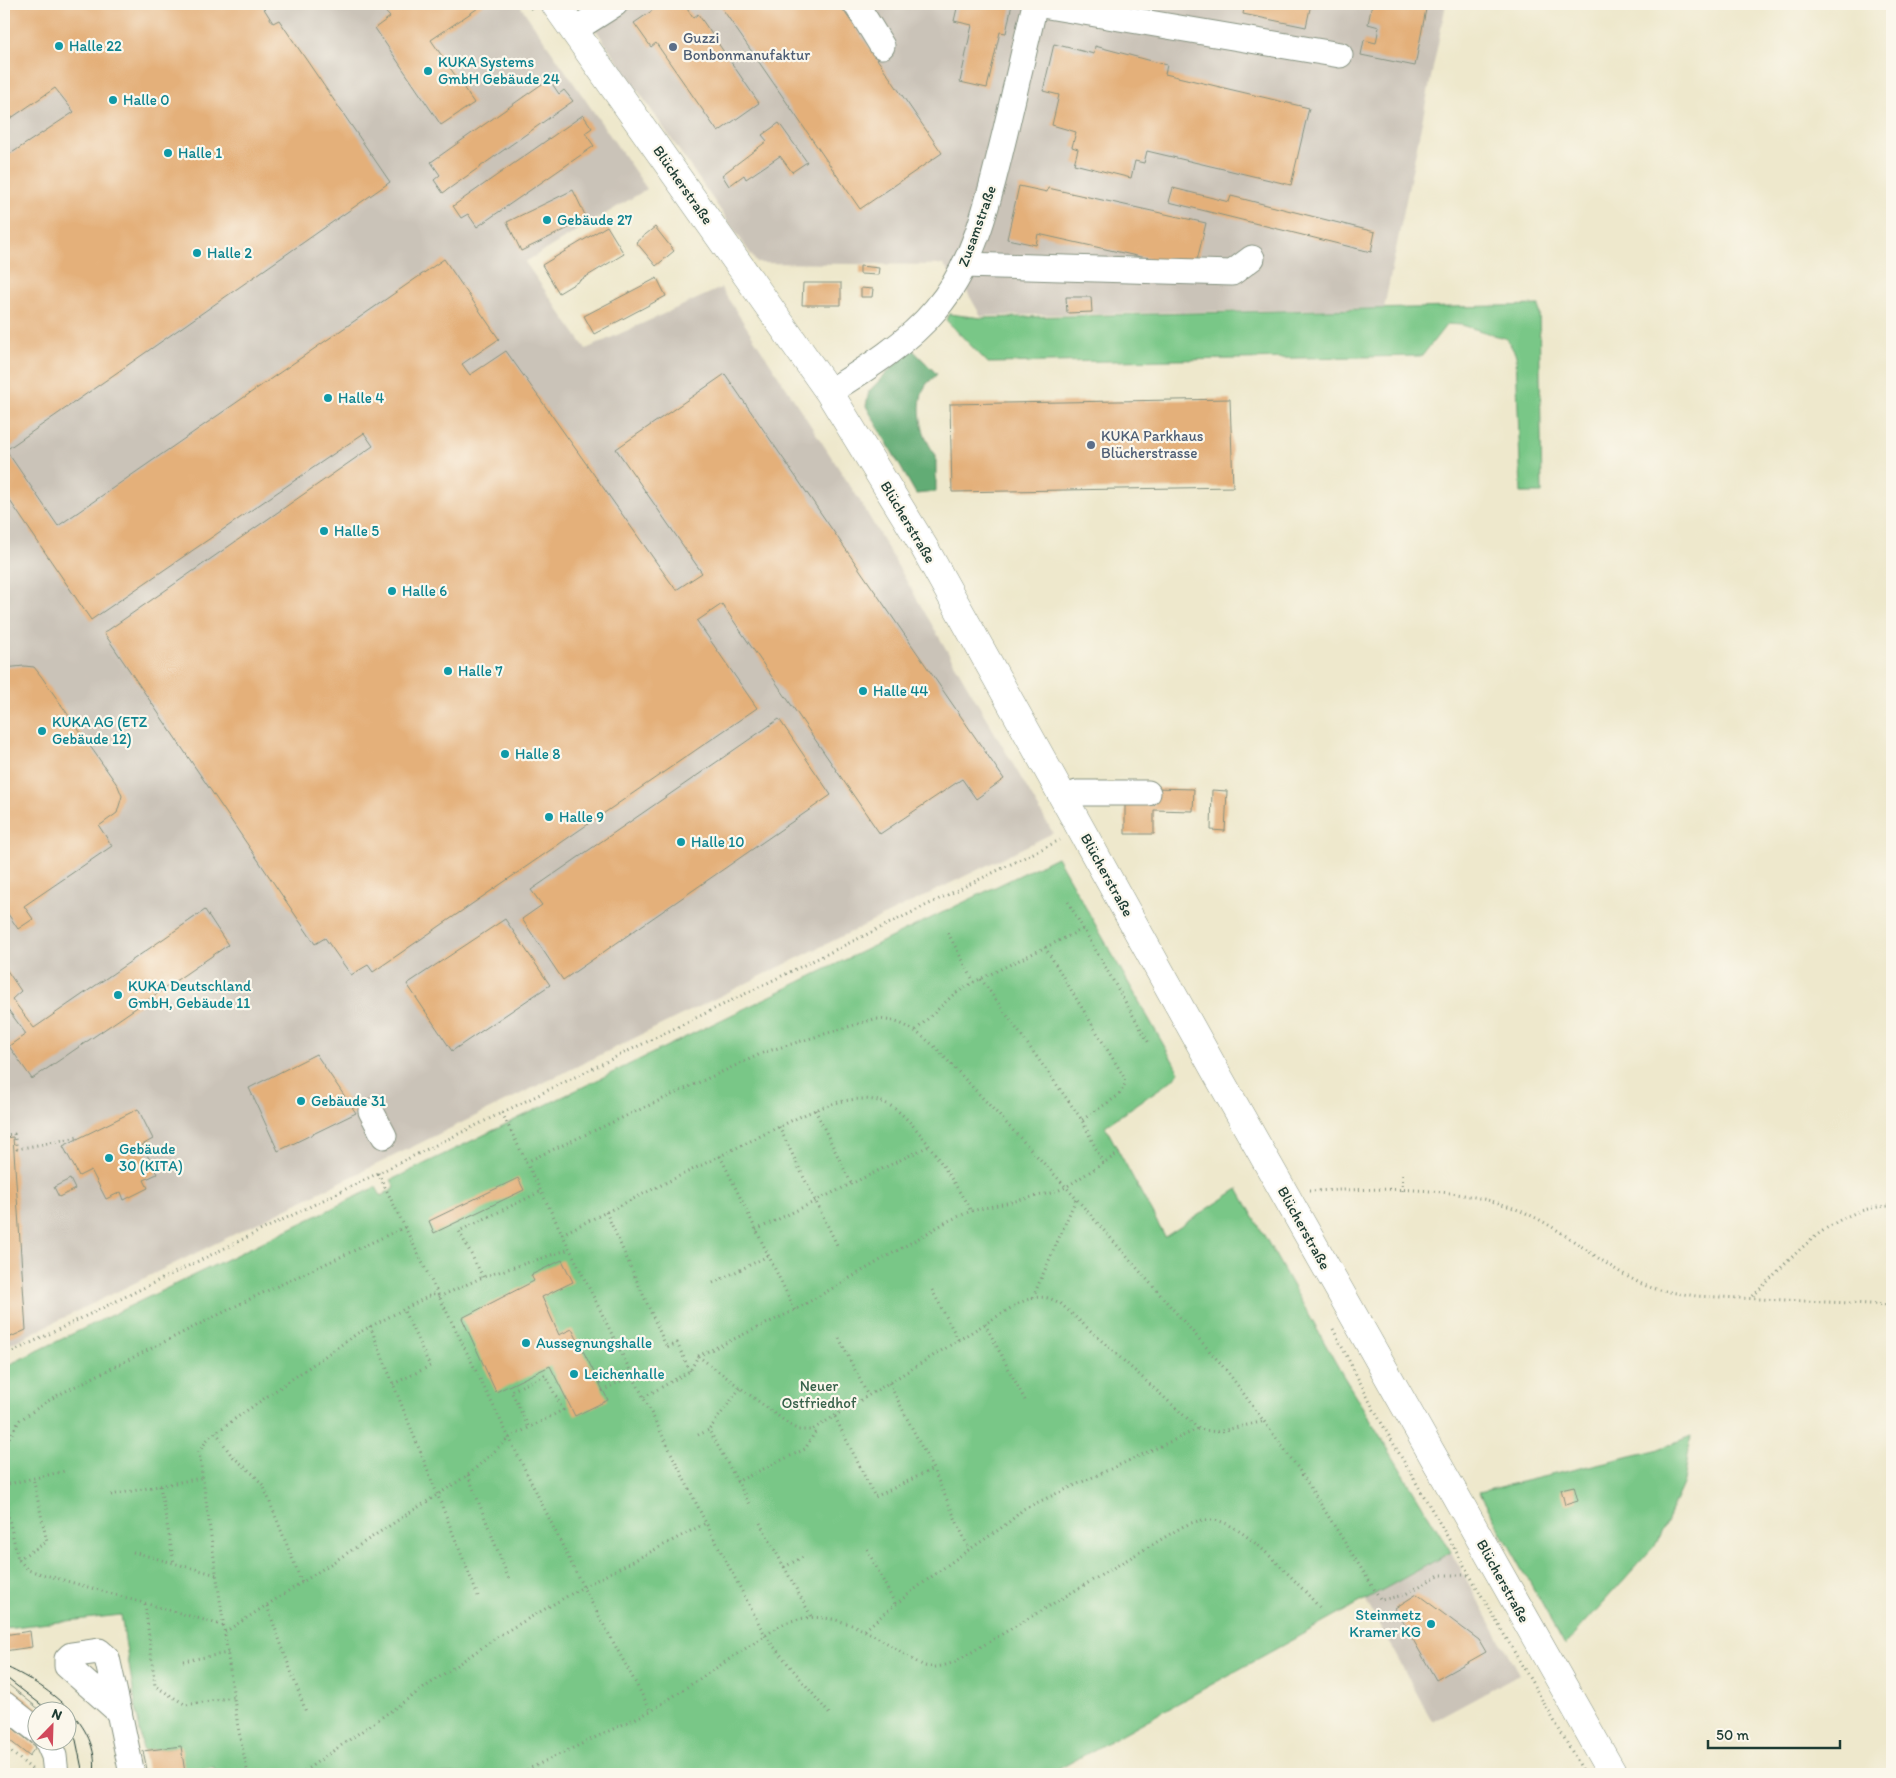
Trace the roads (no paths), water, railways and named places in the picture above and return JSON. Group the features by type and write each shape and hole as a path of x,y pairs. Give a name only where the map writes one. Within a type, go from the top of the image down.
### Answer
{"main road":[{"name":"Blücherstraße","path":"556,4 829,392 924,547 1283,1191 1613,1774"}],"street":[{"path":"574,30 615,4"},
{"path":"856,4 882,46"},
{"path":"1036,4 1340,55"},
{"name":"Zusamstraße","path":"829,392 873,362 924,323 953,286 964,265 989,198 1036,4"},
{"path":"964,265 1232,273 1252,258"},
{"path":"1065,798 1078,793 1148,792"},
{"path":"371,1112 384,1136"},
{"path":"4,1704 28,1723"},
{"path":"119,1712 132,1774"},
{"path":"51,1750 56,1774"}],"tram line":[{"path":"4,1666 36,1683 67,1708 79,1722 89,1738 94,1755 94,1774"},
{"path":"4,1676 35,1700"},
{"path":"78,1750 83,1774"}],"place":[{"name":"Halle 22","path":"59,46"},
{"name":"Guzzi Bonbonmanufaktur","path":"673,47"},
{"name":"KUKA Systems GmbH Gebäude 24","path":"428,71"},
{"name":"Halle 0","path":"113,100"},
{"name":"Halle 1","path":"168,153"},
{"name":"Gebäude 27","path":"547,220"},
{"name":"Halle 2","path":"197,253"},
{"name":"Halle 4","path":"328,398"},
{"name":"KUKA Parkhaus Blücherstrasse","path":"1091,445"},
{"name":"Halle 5","path":"324,531"},
{"name":"Halle 6","path":"392,591"},
{"name":"Halle 7","path":"448,671"},
{"name":"Halle 44","path":"863,691"},
{"name":"KUKA AG (ETZ Gebäude 12)","path":"42,731"},
{"name":"Halle 8","path":"505,754"},
{"name":"Halle 9","path":"549,817"},
{"name":"Halle 10","path":"681,842"},
{"name":"KUKA Deutschland GmbH, Gebäude 11","path":"118,995"},
{"name":"Gebäude 31","path":"301,1101"},
{"name":"Gebäude 30 (KITA)","path":"109,1158"},
{"name":"Aussegnungshalle","path":"526,1343"},
{"name":"Leichenhalle","path":"574,1374"},
{"name":"Steinmetz Kramer KG","path":"1431,1624"}],"park label":[{"name":"Neuer Ostfriedhof","path":"819,1394"}]}
